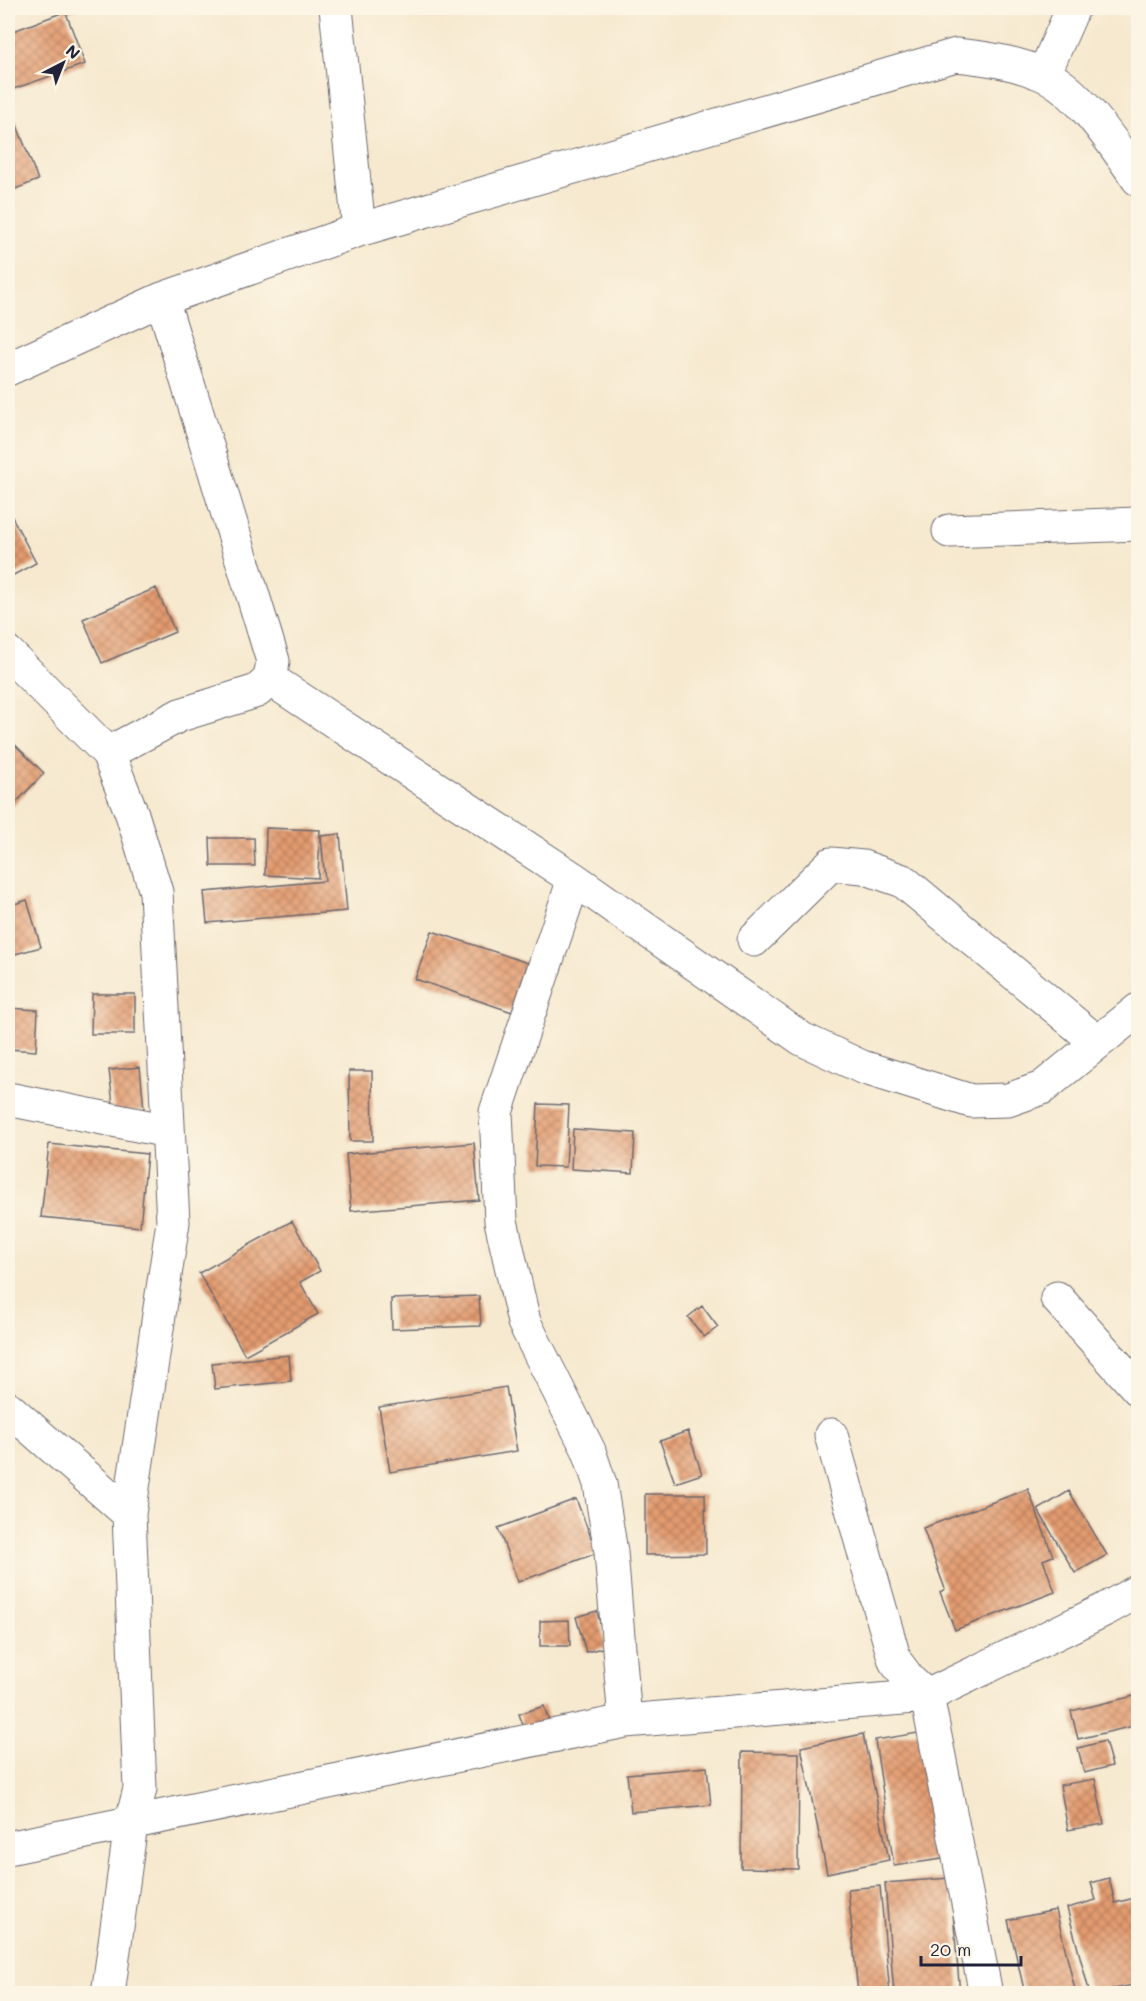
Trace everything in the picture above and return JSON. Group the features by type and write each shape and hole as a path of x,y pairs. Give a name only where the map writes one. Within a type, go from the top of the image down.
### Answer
{"street":[{"path":"336,8 359,230"},
{"path":"1044,74 1073,8"},
{"path":"8,369 162,299 359,230 956,55 992,59 1044,74 1087,108 1138,179"},
{"path":"108,753 180,716 257,691 270,679 273,661 162,299"},
{"path":"949,531 1138,524"},
{"path":"8,653 108,753 132,814 156,892 173,1222 129,1514 140,1789 132,1824 108,1994"},
{"path":"270,679 574,879 802,1039 862,1067 971,1101 1008,1100 1042,1088 1138,1010"},
{"path":"753,940 831,864 863,867 903,881 1097,1042"},
{"path":"574,879 496,1112 501,1221 524,1322 589,1451 600,1484 611,1552 625,1721"},
{"path":"8,1100 168,1131"},
{"path":"1057,1298 1138,1389"},
{"path":"8,1408 129,1514"},
{"path":"831,1436 895,1661 910,1681 927,1696 986,1994"},
{"path":"8,1848 625,1721 927,1696 1138,1591"}],"building":[{"path":"62,8 78,8 66,13 85,64 8,91 8,33 64,12"},
{"path":"8,102 38,180 8,192"},
{"path":"10,513 36,563 8,578 8,514"},
{"path":"156,588 175,632 102,663 83,619"},
{"path":"8,738 44,773 8,811"},
{"path":"266,828 320,830 318,878 265,875"},
{"path":"340,834 347,911 207,923 204,892 325,881 321,836"},
{"path":"210,838 254,838 255,866 211,866"},
{"path":"27,900 41,947 8,956 8,906"},
{"path":"432,931 528,963 512,1012 415,979"},
{"path":"92,994 135,994 135,1034 91,1034"},
{"path":"8,1008 38,1010 36,1051 8,1049"},
{"path":"140,1067 144,1110 114,1113 109,1070"},
{"path":"349,1071 372,1071 373,1141 350,1141"},
{"path":"538,1104 569,1105 566,1167 535,1166"},
{"path":"573,1129 635,1133 633,1173 571,1169"},
{"path":"474,1143 479,1200 351,1211 346,1154"},
{"path":"49,1144 147,1154 140,1227 41,1217"},
{"path":"292,1221 320,1271 300,1282 318,1314 245,1355 199,1273"},
{"path":"479,1296 481,1326 392,1329 391,1299"},
{"path":"702,1306 718,1327 704,1337 688,1317"},
{"path":"289,1355 291,1381 215,1389 212,1363"},
{"path":"506,1387 517,1451 390,1472 379,1407"},
{"path":"688,1431 702,1474 675,1483 660,1441"},
{"path":"1028,1489 1053,1556 1043,1560 1055,1592 955,1630 940,1592 945,1589 923,1528"},
{"path":"1069,1491 1107,1555 1075,1573 1038,1510"},
{"path":"645,1494 705,1494 706,1554 645,1555"},
{"path":"576,1499 597,1553 518,1582 498,1528"},
{"path":"597,1611 606,1647 586,1652 576,1617"},
{"path":"569,1620 570,1646 540,1646 540,1621"},
{"path":"1138,1695 1138,1725 1078,1739 1071,1711"},
{"path":"544,1706 552,1730 528,1739 519,1714"},
{"path":"930,1731 949,1858 894,1866 875,1740"},
{"path":"863,1734 889,1860 827,1873 801,1747"},
{"path":"1105,1741 1112,1766 1084,1773 1078,1748"},
{"path":"742,1752 799,1753 798,1869 741,1868"},
{"path":"707,1767 711,1805 631,1812 627,1774"},
{"path":"1095,1779 1104,1824 1068,1830 1060,1785"},
{"path":"950,1878 960,1994 894,1994 885,1883"},
{"path":"1109,1878 1115,1903 1138,1897 1138,1984 1090,1994 1067,1908 1096,1900 1091,1883"},
{"path":"880,1886 890,1994 858,1994 848,1889"},
{"path":"1056,1910 1076,1994 1025,1994 1008,1920"}]}
